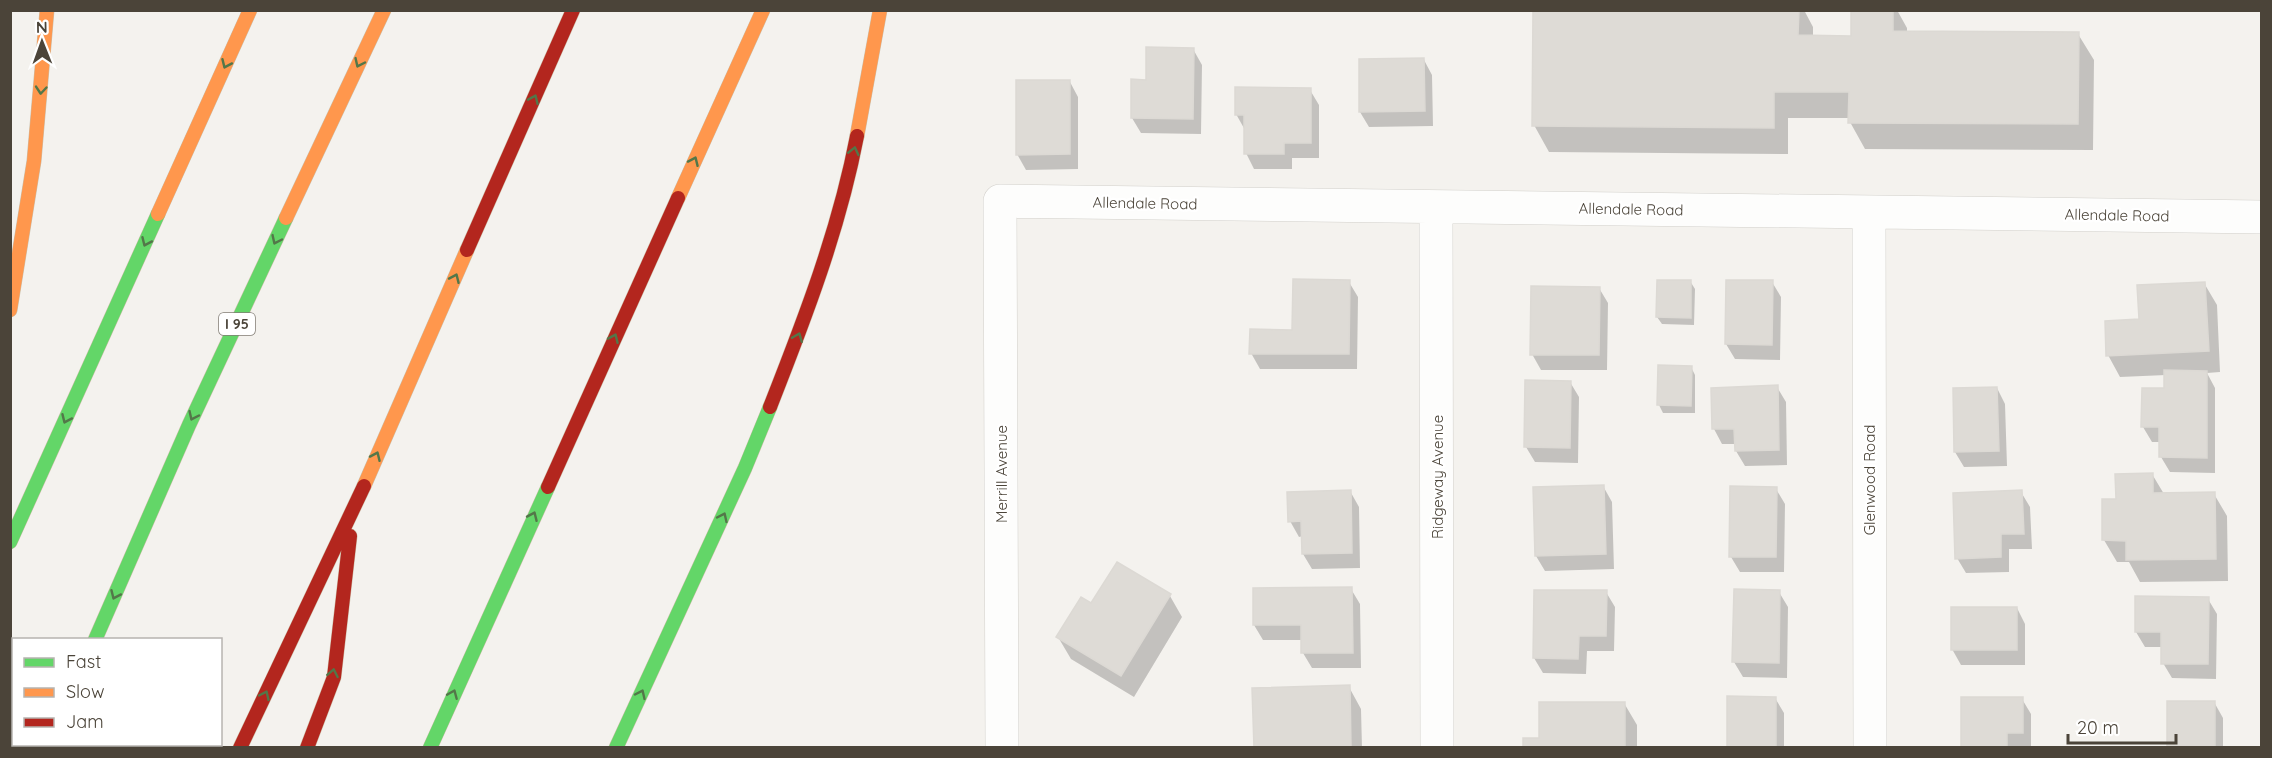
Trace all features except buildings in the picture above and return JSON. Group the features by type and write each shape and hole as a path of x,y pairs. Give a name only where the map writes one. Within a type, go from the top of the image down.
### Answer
{"highway":[{"path":"10,310 36,141 48,10"},
{"path":"10,542 250,10"},
{"name":"I 95","path":"95,638 189,425 384,10"},
{"path":"240,747 353,510 573,10"},
{"path":"430,747 763,10"},
{"path":"616,747 745,468 811,304 837,219 855,145 880,10"},
{"path":"307,747 334,677 353,510"}],"street":[{"name":"Allendale Road","path":"1000,201 2262,217"},
{"name":"Merrill Avenue","path":"1000,201 1002,747"},
{"name":"Ridgeway Avenue","path":"1436,207 1437,747"},
{"name":"Glenwood Road","path":"1869,212 1870,747"}],"traffic: fast":[{"path":"10,542 158,214"},
{"path":"96,638 189,425 286,218"},
{"path":"616,748 745,468 770,407"},
{"path":"430,748 548,487"}],"traffic: slow":[{"path":"10,310 34,161 47,10"},
{"path":"158,214 250,10"},
{"path":"286,218 384,10"},
{"path":"678,198 763,10"},
{"path":"857,136 880,10"},
{"path":"364,486 467,250"}],"traffic: jam":[{"path":"467,250 573,10"},
{"path":"770,407 831,240 857,136"},
{"path":"548,487 678,198"},
{"path":"240,748 364,486"},
{"path":"307,748 334,677 350,536"}]}
